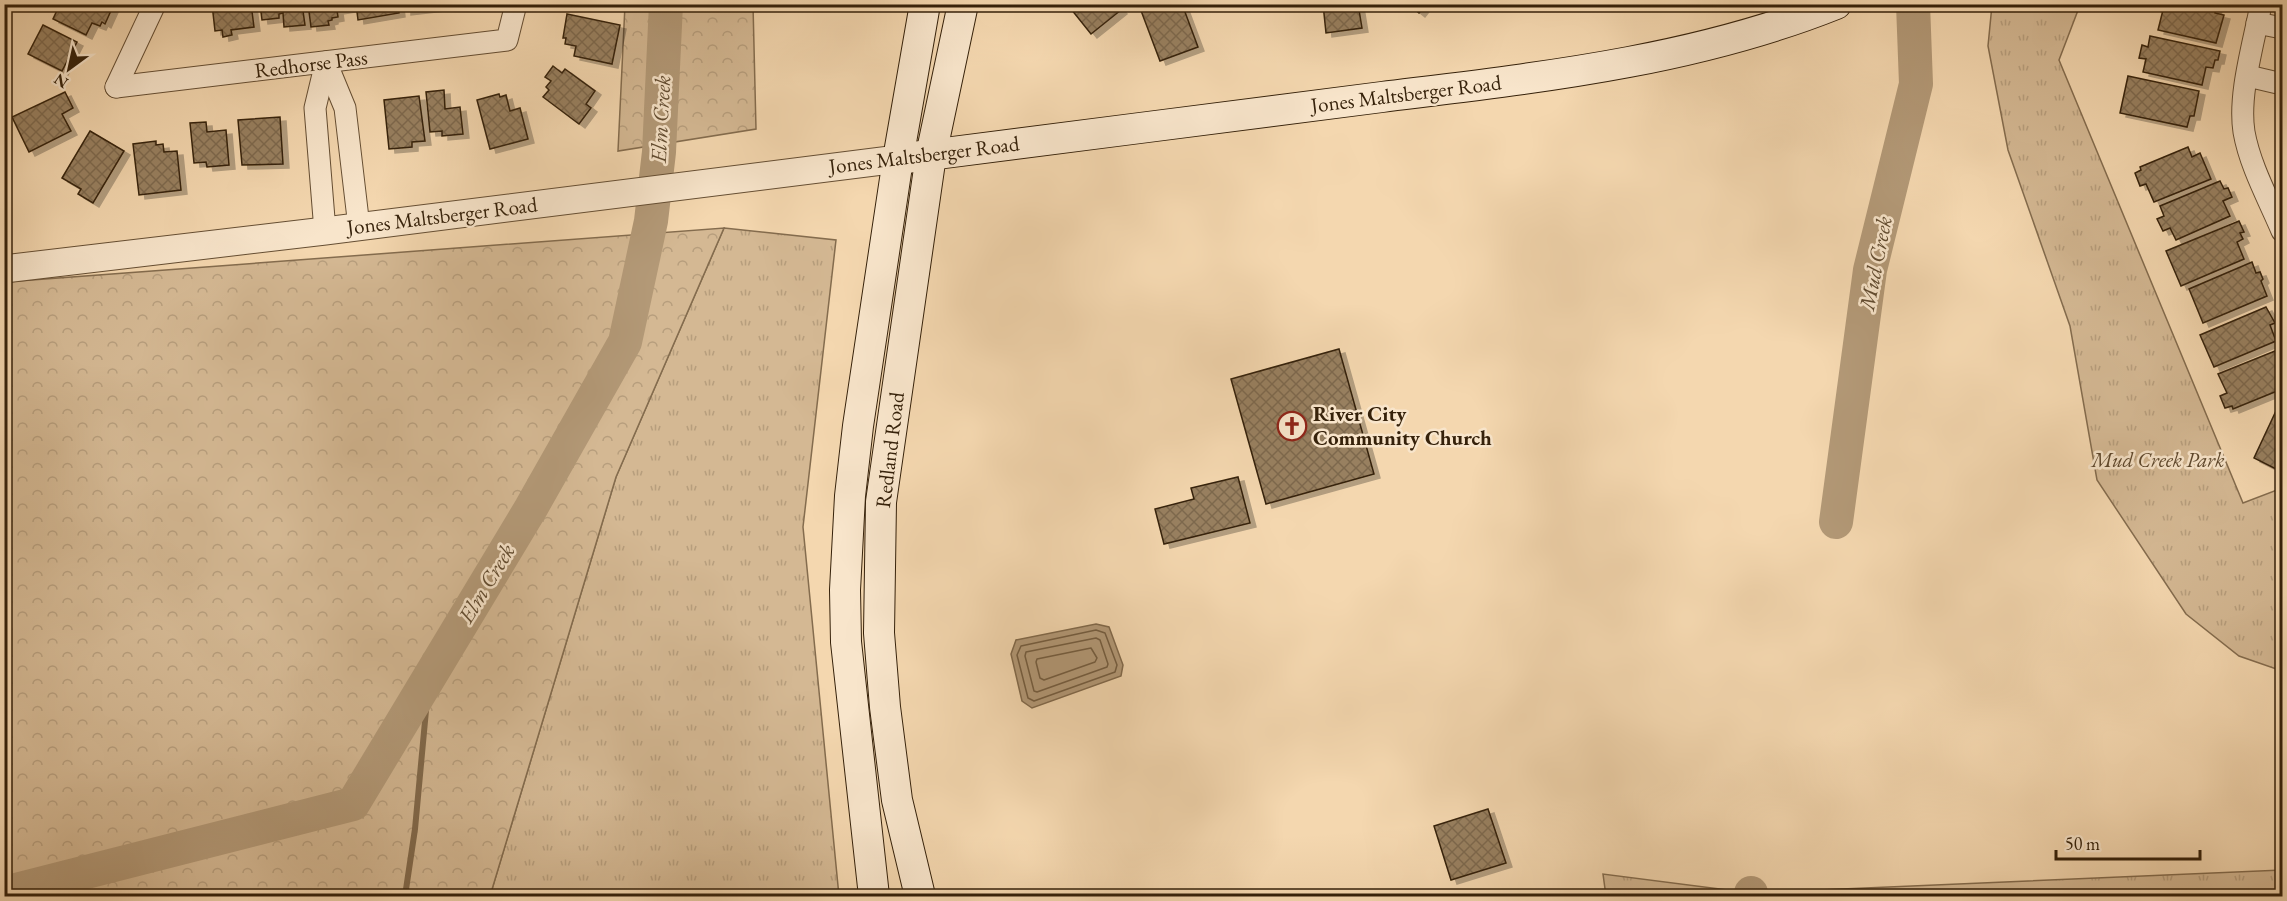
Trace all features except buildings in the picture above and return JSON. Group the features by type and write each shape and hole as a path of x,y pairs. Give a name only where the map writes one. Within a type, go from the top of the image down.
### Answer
{"main road":[{"name":"Redland Road","path":"874,897 846,642 845,590 850,496 858,426 898,159 925,4"},
{"name":"Redland Road","path":"920,897 897,800 885,707 879,633 881,502 931,154 963,4"},
{"name":"Jones Maltsberger Road","path":"898,159 1626,64 1742,36 1829,7"}],"street":[{"name":"Redhorse Pass","path":"155,4 116,87 507,40 516,4"},
{"path":"2283,28 2259,14 2244,96 2244,132 2253,163 2283,231"},
{"path":"326,62 345,108 359,227"},
{"path":"325,231 315,108 326,62"},
{"path":"2248,76 2283,84"},
{"name":"Jones Maltsberger Road","path":"4,269 898,159"}],"green space":[{"path":"625,5 753,5 756,129 618,151"},
{"name":"Mud Creek Park","path":"1992,5 2080,5 2059,60 2243,503 2282,488 2282,671 2239,656 2186,614 2097,480 2070,326 2008,150 1988,46"},
{"path":"724,228 836,240 803,527 839,896 490,896 616,477"},
{"path":"724,228 616,477 490,896 5,896 5,282"},
{"path":"2282,870 2282,896 1606,896 1603,874 1751,893"}],"water":[{"path":"1096,624 1109,627 1123,665 1121,676 1032,708 1022,701 1011,654 1016,640"}],"waterway":[{"name":"Elm Creek","path":"4,893 353,804 531,508 625,342 651,221 659,152 666,4"},
{"name":"Mud Creek","path":"1836,522 1870,270 1916,84 1913,4"},
{"path":"405,896 415,829 429,678"}],"place":[{"name":"River City Community Church","path":"1292,426"}]}
